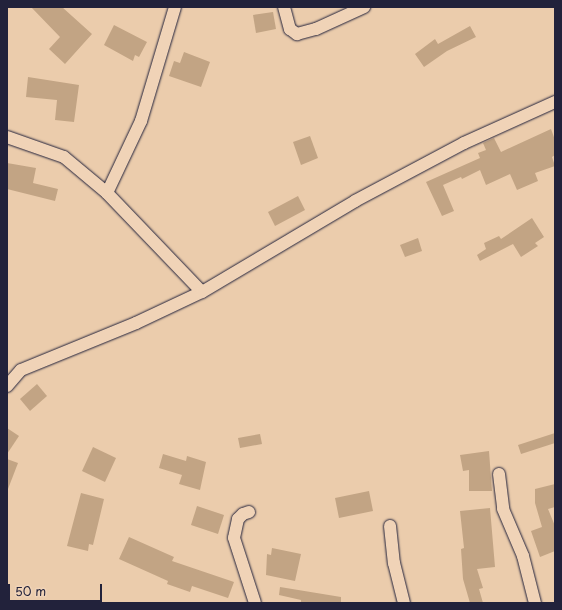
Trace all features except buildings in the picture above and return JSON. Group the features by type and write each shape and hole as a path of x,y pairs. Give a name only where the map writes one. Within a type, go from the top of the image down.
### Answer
{"street":[{"path":"107,192 141,121 175,7"},
{"path":"284,7 290,29 297,34 312,31 364,7"},
{"path":"7,386 21,370 136,323 202,292 354,200 464,143 555,102"},
{"path":"7,136 64,157 107,192 202,292"},
{"path":"499,474 504,509 523,556 535,603"},
{"path":"249,512 243,514 238,519 234,538 255,603"},
{"path":"390,526 394,563 404,603"}]}
